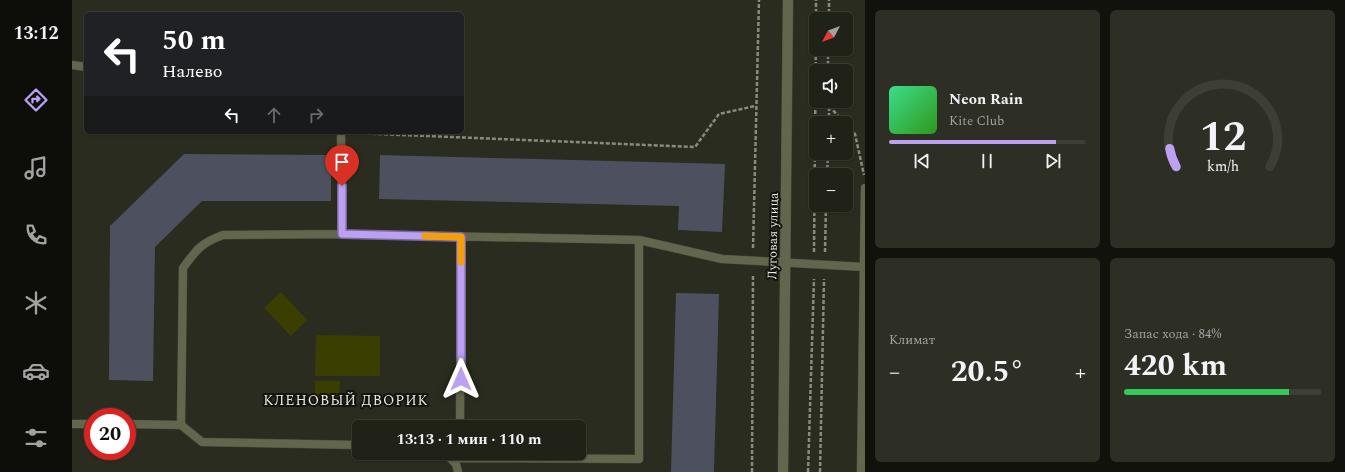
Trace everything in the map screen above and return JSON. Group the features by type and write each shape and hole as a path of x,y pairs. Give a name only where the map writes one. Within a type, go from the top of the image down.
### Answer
{"street":[{"name":"Луговая улица","path":"783,472 784,264 788,0"}],"lane":[{"path":"72,65 84,67"},
{"path":"342,134 342,234"},
{"path":"861,472 865,188"},
{"path":"180,425 183,268 194,253 205,242 223,235 342,234 639,240 722,259 784,264 864,267"},
{"path":"460,420 461,237"},
{"path":"586,458 639,459 639,240"},
{"path":"72,424 84,424"},
{"path":"136,424 180,425 202,442 352,445"},
{"path":"452,460 456,464 458,472"}],"path":[{"path":"752,472 755,106 759,62 759,0"},
{"path":"816,0 816,12"},
{"path":"829,0 829,12"},
{"path":"389,134 695,147 719,114 755,106"},
{"path":"831,108 838,116"},
{"path":"853,132 855,134 865,180"},
{"path":"820,472 826,212"}],"green space":[{"path":"281,292 307,320 291,336 264,308"},
{"path":"316,335 380,336 380,376 315,376"},
{"path":"315,381 340,381 339,402 315,402"}],"building":[{"path":"184,154 331,155 331,201 202,201 155,247 153,381 109,380 110,226"},
{"path":"380,155 725,164 722,232 678,230 679,206 379,199"},
{"path":"676,293 719,294 714,472 671,472"}],"slow traffic":[{"path":"425,236 461,237 461,262"}],"district":[{"name":"КЛЕНОВЫЙ ДВОРИК","path":"346,400"}],"route":[{"path":"342,186 342,234 461,237 461,379"}]}
